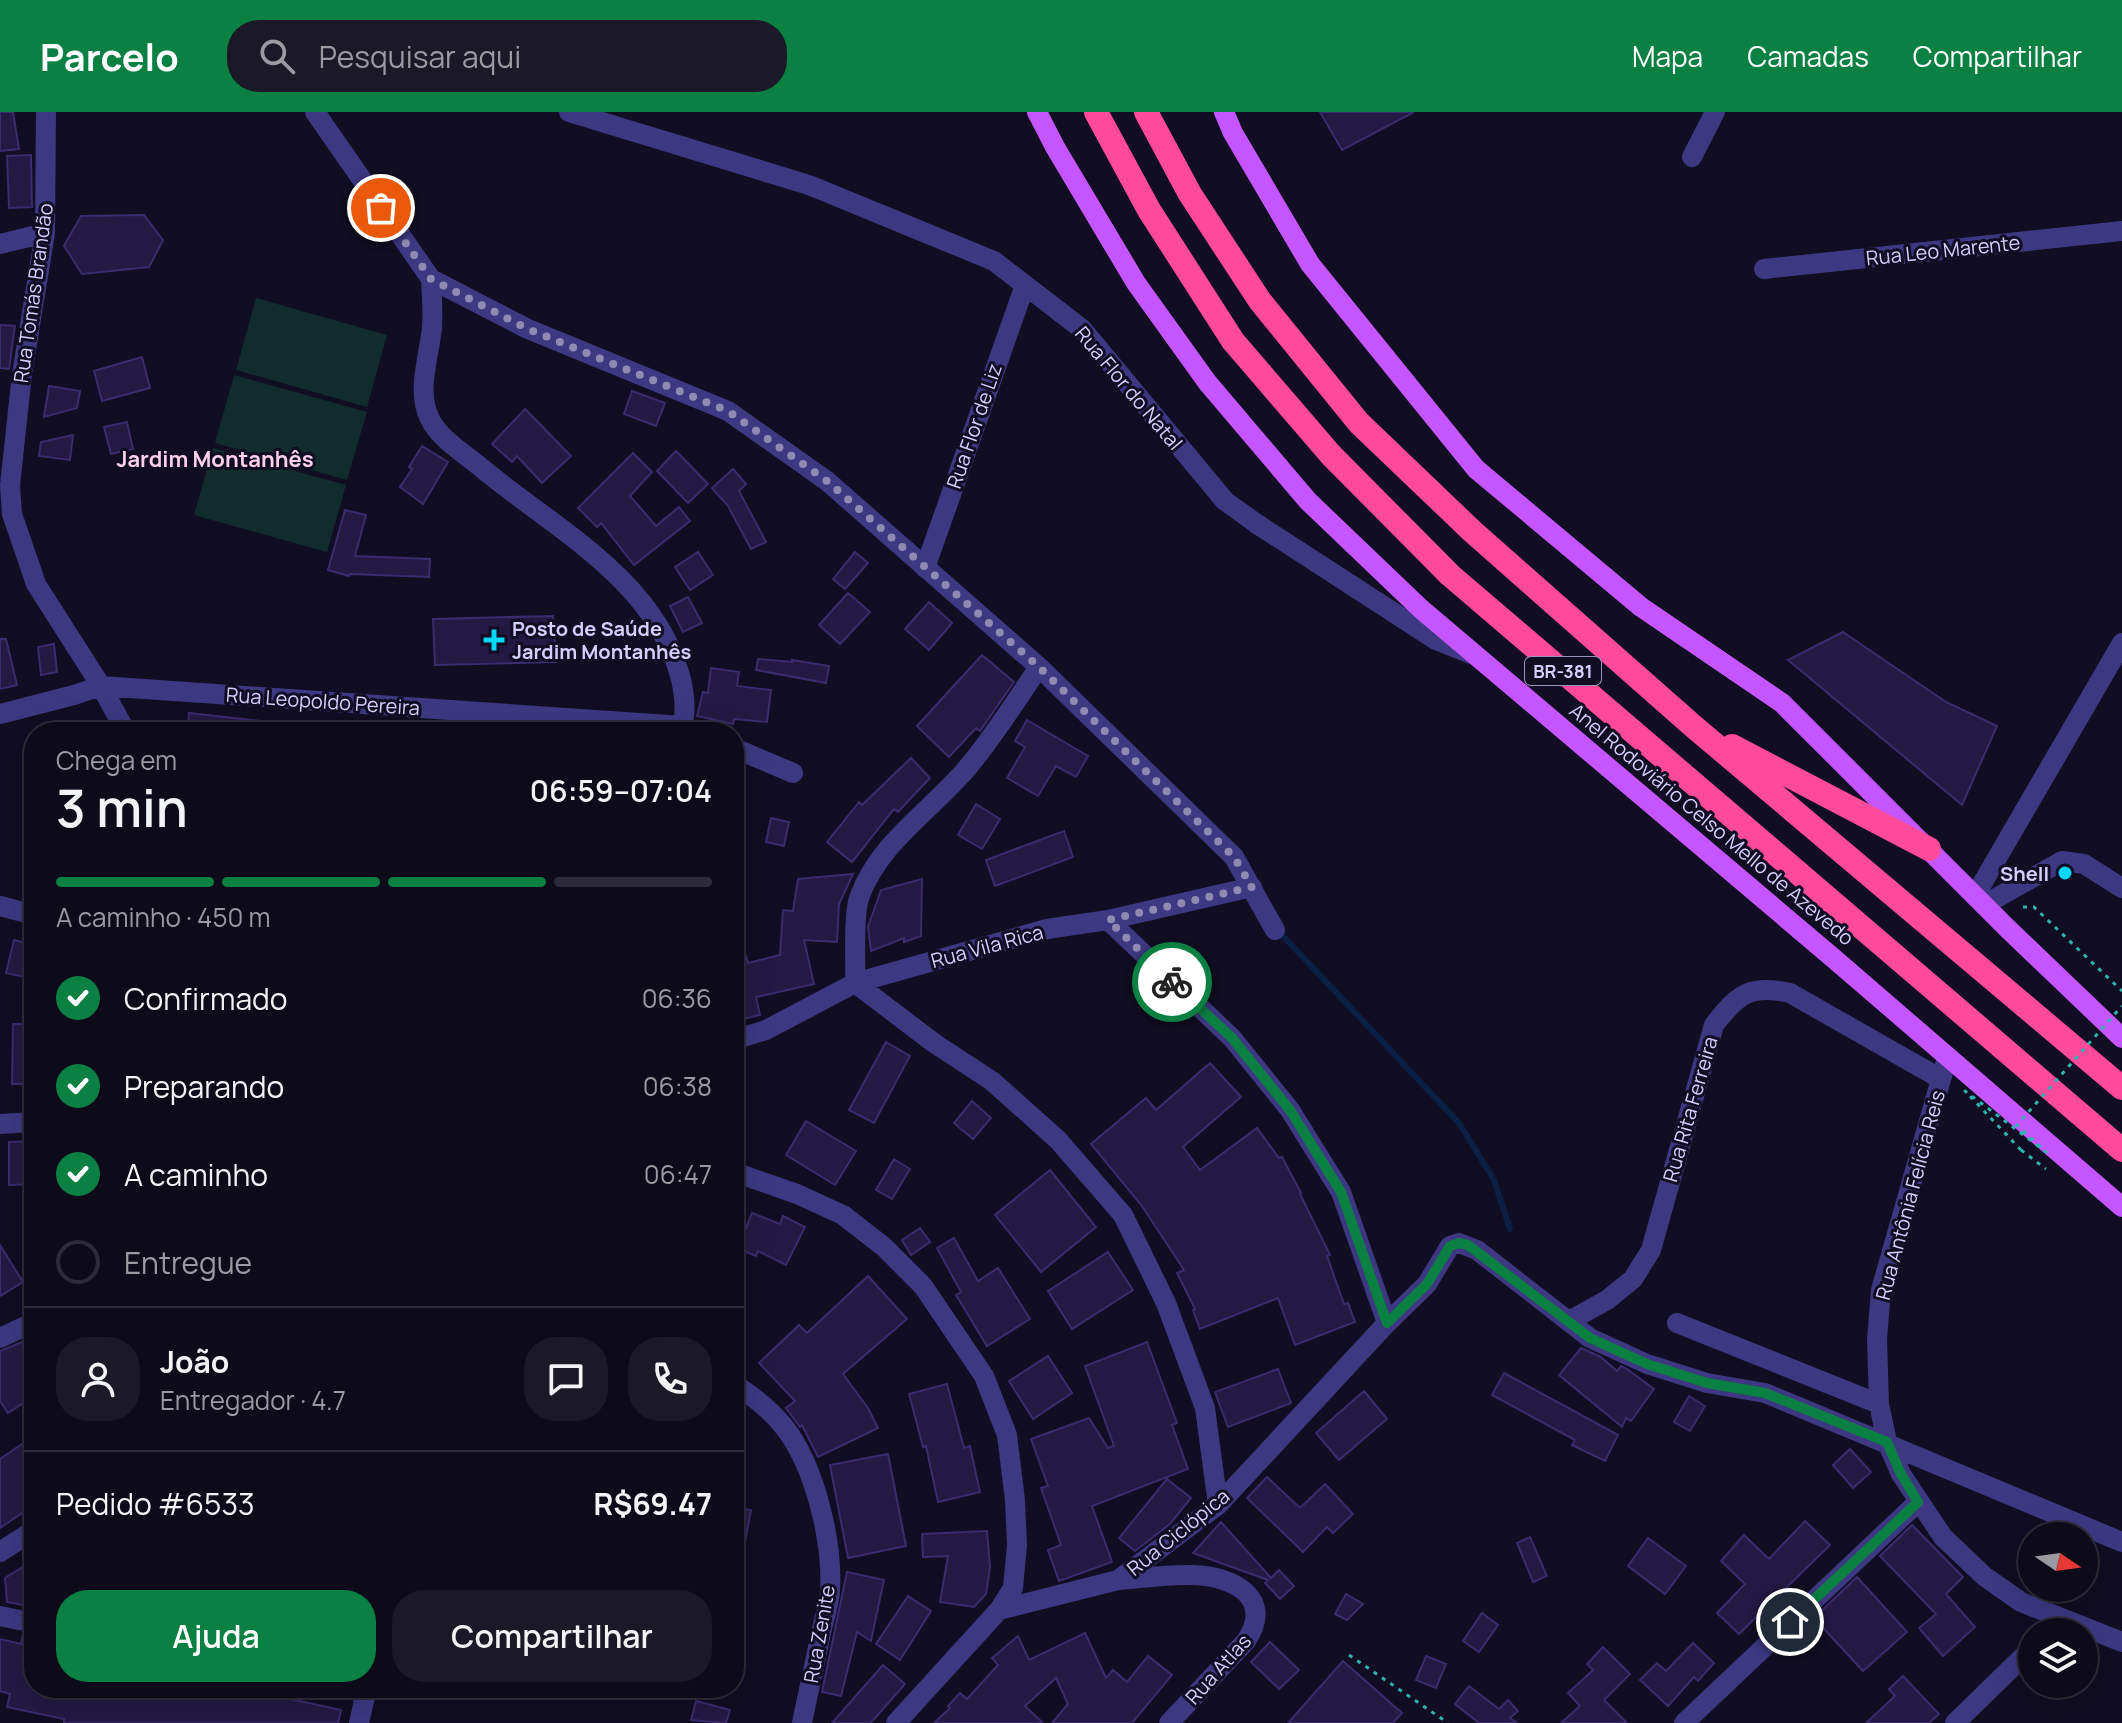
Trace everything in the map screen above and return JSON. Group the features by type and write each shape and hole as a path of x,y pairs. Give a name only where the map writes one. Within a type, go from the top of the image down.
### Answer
{"highway":[{"name":"Anel Rodoviário Celso Mello de Azevedo","path":"1096,112 1149,210 1233,341 1331,455 1450,575 2122,1150"},
{"name":"BR-381","path":"1146,112 1190,194 1260,301 1359,423 1472,531 1693,726 2122,1088"},
{"path":"1693,726 1929,849"}],"main road":[{"name":"Anel Rodoviário Celso Mello de Azevedo","path":"1037,112 1136,283 1215,392 1308,501 1389,580 2122,1207"},
{"path":"1224,112 1233,133 1310,264 1476,469 1641,607 1782,703 2122,1038"}],"street":[{"name":"Rua Tomás Brandão","path":"46,112 45,233 5,487 36,584 121,722"},
{"path":"315,112 431,279 528,329 728,411 827,481 1039,667 1234,857 1275,930"},
{"name":"Rua Flor do Natal","path":"569,112 809,185 994,261 1082,329 1225,501 1436,640 1477,656"},
{"path":"1692,157 1715,112"},
{"name":"Rua Leo Marente","path":"1764,269 2122,231"},
{"path":"0,244 45,233"},
{"path":"431,279 432,326 425,388 430,420 442,435 494,479 585,546 629,588 663,632 675,657 684,689 686,722"},
{"name":"Rua Flor de Liz","path":"925,568 1025,285"},
{"path":"1980,900 2122,643"},
{"path":"1039,667 966,769 875,863 858,901 855,983 934,1043 992,1081 1058,1140 1123,1215 1166,1303 1205,1408 1218,1505"},
{"name":"Rua Leopoldo Pereira","path":"0,714 101,686 580,722"},
{"path":"744,752 793,773"},
{"path":"1980,900 2062,861 2084,864 2122,888"},
{"name":"Rua Vila Rica","path":"744,1037 766,1030 855,983 1047,929 1108,920 1252,887"},
{"path":"0,906 24,912"},
{"path":"1108,920 1232,1038 1290,1110 1341,1192 1387,1323"},
{"name":"Rua Rita Ferreira","path":"1569,1321 1607,1300 1633,1279 1651,1250 1714,1025 1731,1003 1750,990 1771,989 1790,993 1941,1079"},
{"name":"Rua Antônia Felícia Reis","path":"1947,1058 1881,1290 1877,1339 1879,1404 1887,1442 1901,1474 1943,1537 1984,1576 2044,1618"},
{"path":"0,1124 24,1123"},
{"path":"744,1175 797,1194 843,1215 884,1247 923,1286 984,1376 1007,1435 1017,1545 1013,1588 999,1610 896,1723"},
{"name":"Rua Ciclópica","path":"999,1610 1118,1580 1218,1505 1427,1284 1450,1246 1459,1243 1477,1250 1569,1321"},
{"path":"1569,1321 1590,1338 1647,1364 1707,1383 1765,1393 2122,1542"},
{"path":"1677,1323 1879,1404"},
{"path":"0,1338 24,1327"},
{"name":"Rua Zenite","path":"744,1390 772,1413 798,1450 817,1496 829,1550 830,1592 802,1723"},
{"path":"1684,1723 1918,1502"},
{"path":"0,1552 24,1536"},
{"name":"Rua Atlas","path":"1118,1580 1195,1575 1228,1583 1250,1595 1258,1611 1256,1626 1246,1641 1169,1723"},
{"path":"0,1616 24,1621"},
{"name":"Rua Antônia Felícia Reis","path":"2098,1636 2122,1642"},
{"path":"1955,1723 2018,1662"},
{"path":"359,1723 365,1698"}],"path":[{"path":"2034,907 2122,991"},
{"path":"2021,1150 1965,1091 2046,1152 2017,1125 2122,1006"},
{"path":"1349,1655 1448,1723"}],"green space":[{"path":"256,298 387,335 367,407 236,370"},
{"path":"234,375 367,412 347,480 215,443"},
{"path":"213,448 346,485 327,552 194,515"}],"building":[{"path":"0,112 13,112 19,149 0,151"},
{"path":"1320,112 1414,112 1342,150"},
{"path":"31,155 32,207 9,208 7,156"},
{"path":"144,215 163,240 149,267 82,274 64,246 81,216"},
{"path":"0,325 15,326 9,369 0,368"},
{"path":"142,357 150,388 102,401 94,371"},
{"path":"49,386 80,391 77,408 44,417"},
{"path":"632,391 665,403 656,426 624,414"},
{"path":"525,409 571,456 542,483 517,456 512,462 492,444"},
{"path":"127,422 133,449 111,454 104,427"},
{"path":"73,435 70,460 39,456 41,442"},
{"path":"422,446 448,462 423,504 400,487"},
{"path":"676,451 708,484 688,503 657,471"},
{"path":"633,453 652,472 630,496 656,526 679,507 690,521 634,565 601,523 597,527 578,508"},
{"path":"733,469 746,484 739,491 766,542 751,549 728,506 712,488"},
{"path":"345,510 366,515 355,556 430,559 429,577 349,576 328,570"},
{"path":"698,552 713,575 690,590 675,567"},
{"path":"855,552 868,563 845,589 833,579"},
{"path":"848,593 870,612 840,644 819,625"},
{"path":"688,597 702,623 683,632 670,606"},
{"path":"929,602 952,623 929,650 905,629"},
{"name":"Posto de Saúde Jardim Montanhês","path":"553,616 556,662 435,665 433,619"},
{"path":"1843,632 1946,702 1997,726 1962,805 1788,660"},
{"path":"0,639 6,639 17,685 0,689"},
{"path":"54,644 57,672 41,675 38,647"},
{"path":"982,655 1014,682 980,731 976,728 949,757 917,726"},
{"path":"758,659 829,666 826,683 756,670"},
{"path":"711,668 739,672 737,686 771,690 767,722 734,719 733,722 724,722 697,716 703,692 708,693"},
{"path":"189,713 260,721 260,722 189,722"},
{"path":"1027,720 1088,756 1076,777 1056,766 1038,796 1007,778 1025,747 1015,741"},
{"path":"911,758 930,778 898,812 894,809 852,862 827,842 859,802 862,805"},
{"path":"976,804 1000,819 982,849 958,835"},
{"path":"771,818 789,822 784,846 766,842"},
{"path":"1064,831 1073,857 995,886 986,860"},
{"path":"853,874 839,904 837,942 804,940 814,984 756,997 760,1015 744,1019 744,956 748,963 780,955 783,910 793,911 798,879"},
{"path":"922,879 921,936 904,942 904,938 871,951 868,927 881,890"},
{"path":"14,940 24,942 24,977 6,973"},
{"path":"13,1024 24,1024 24,1084 12,1084"},
{"path":"886,1042 910,1056 874,1123 849,1110"},
{"path":"1210,1063 1241,1097 1183,1147 1200,1170 1257,1128 1279,1158 1282,1157 1301,1193 1330,1255 1327,1256 1344,1304 1348,1303 1355,1322 1295,1345 1278,1298 1200,1329 1195,1309 1177,1273 1184,1270 1142,1206 1091,1144 1146,1098 1156,1110"},
{"path":"972,1101 991,1118 973,1139 954,1123"},
{"path":"806,1121 856,1151 835,1185 786,1155"},
{"path":"24,1141 24,1184 9,1185 9,1142"},
{"path":"894,1159 910,1169 892,1199 876,1190"},
{"path":"1050,1170 1096,1227 1041,1272 995,1215"},
{"path":"752,1213 780,1224 783,1216 805,1227 786,1265 758,1251 756,1256 744,1251 744,1234"},
{"path":"920,1228 930,1242 911,1255 902,1240"},
{"path":"954,1238 978,1281 998,1268 1030,1319 987,1346 956,1295 961,1292 937,1248"},
{"path":"0,1245 23,1282 0,1296"},
{"path":"1108,1252 1133,1290 1072,1329 1048,1291"},
{"path":"868,1276 907,1319 843,1374 868,1408 878,1428 818,1457 802,1425 800,1427 786,1408 795,1401 759,1363 799,1325 807,1333"},
{"path":"22,1342 24,1345 24,1403 8,1413 0,1401 0,1351"},
{"path":"1147,1342 1177,1423 1172,1425 1188,1469 1092,1506 1112,1562 1059,1581 1048,1550 1061,1545 1041,1488 1048,1486 1031,1439 1089,1418 1108,1448 1114,1446 1085,1366"},
{"path":"1581,1348 1601,1357 1617,1371 1621,1366 1627,1369 1654,1389 1631,1421 1626,1418 1622,1427 1559,1375"},
{"path":"1048,1356 1072,1393 1033,1419 1009,1381"},
{"path":"1278,1369 1291,1403 1228,1427 1215,1392"},
{"path":"1504,1373 1618,1435 1605,1461 1572,1445 1575,1440 1492,1395"},
{"path":"947,1384 964,1448 970,1446 980,1492 938,1502 926,1446 923,1447 909,1394"},
{"path":"1364,1391 1387,1419 1339,1460 1316,1433"},
{"path":"1689,1396 1705,1406 1690,1431 1674,1422"},
{"path":"24,1443 24,1512 0,1528 0,1459"},
{"path":"1850,1449 1871,1472 1853,1488 1833,1465"},
{"path":"888,1454 906,1546 848,1558 830,1465"},
{"path":"1267,1477 1300,1508 1325,1484 1353,1514 1333,1533 1327,1527 1303,1552 1247,1498"},
{"path":"1167,1479 1191,1498 1170,1524 1135,1551 1119,1538"},
{"path":"744,1509 751,1510 744,1547"},
{"path":"1805,1521 1830,1545 1739,1634 1717,1613 1745,1584 1721,1561 1744,1535 1769,1559"},
{"path":"1221,1522 1271,1578 1279,1570 1294,1586 1280,1599 1265,1583 1268,1580 1193,1553"},
{"path":"1912,1525 1963,1577 1946,1594 1975,1627 1943,1656 1919,1628 1936,1614 1880,1556"},
{"path":"987,1531 990,1567 986,1594 974,1607 940,1602 948,1556 923,1557 922,1534"},
{"path":"1530,1537 1547,1576 1533,1582 1517,1543"},
{"path":"1648,1538 1686,1566 1665,1594 1628,1566"},
{"path":"24,1566 24,1605 7,1602 5,1578"},
{"path":"847,1572 884,1580 871,1641 857,1632 841,1696 822,1692"},
{"path":"1857,1577 1907,1632 1863,1671 1814,1618"},
{"path":"1346,1594 1363,1604 1347,1620 1335,1614"},
{"path":"908,1596 931,1611 900,1660 876,1644"},
{"path":"1482,1613 1498,1625 1479,1652 1463,1641"},
{"path":"1085,1633 1106,1678 1113,1670 1127,1682 1148,1656 1172,1675 1132,1723 1052,1723 1068,1704 1056,1678 1025,1706 1043,1723 934,1723 960,1693 967,1699 998,1665 992,1658 1018,1636 1029,1660"},
{"path":"24,1634 24,1698 286,1698 341,1710 338,1723 64,1723 64,1719 7,1707 10,1694 0,1691 0,1639 21,1644"},
{"path":"1270,1642 1299,1670 1279,1689 1251,1662"},
{"path":"1693,1643 1714,1663 1698,1681 1694,1677 1668,1706 1640,1680 1657,1663 1666,1671"},
{"path":"1603,1647 1630,1674 1604,1700 1627,1723 1561,1723 1580,1706 1568,1693 1593,1670 1587,1664"},
{"path":"1426,1656 1446,1664 1436,1688 1416,1680"},
{"path":"1343,1661 1402,1713 1393,1723 1288,1723"},
{"path":"883,1665 905,1684 876,1717 870,1723 832,1723"},
{"path":"1903,1676 1939,1714 1929,1723 1866,1723 1895,1696 1889,1689"},
{"path":"1469,1686 1499,1709 1508,1700 1518,1711 1510,1718 1517,1723 1479,1723 1455,1704"},
{"path":"696,1701 730,1710 726,1723 691,1720"}],"waterway":[{"path":"1283,936 1459,1123 1494,1180 1510,1229"}],"way so far":[{"path":"381,208 431,279 528,329 728,411 827,481 1039,667 1234,857 1252,887 1108,920 1172,982"}],"place":[{"name":"Posto de Saúde Jardim Montanhês","path":"494,640"},
{"name":"Shell","path":"2065,873"}],"district":[{"name":"Jardim Montanhês","path":"215,459"}],"route":[{"path":"1172,982 1232,1038 1290,1110 1341,1192 1387,1323 1427,1284 1450,1246 1459,1243 1468,1245 1590,1338 1647,1364 1707,1383 1765,1393 1887,1442 1918,1502 1790,1622"}]}
